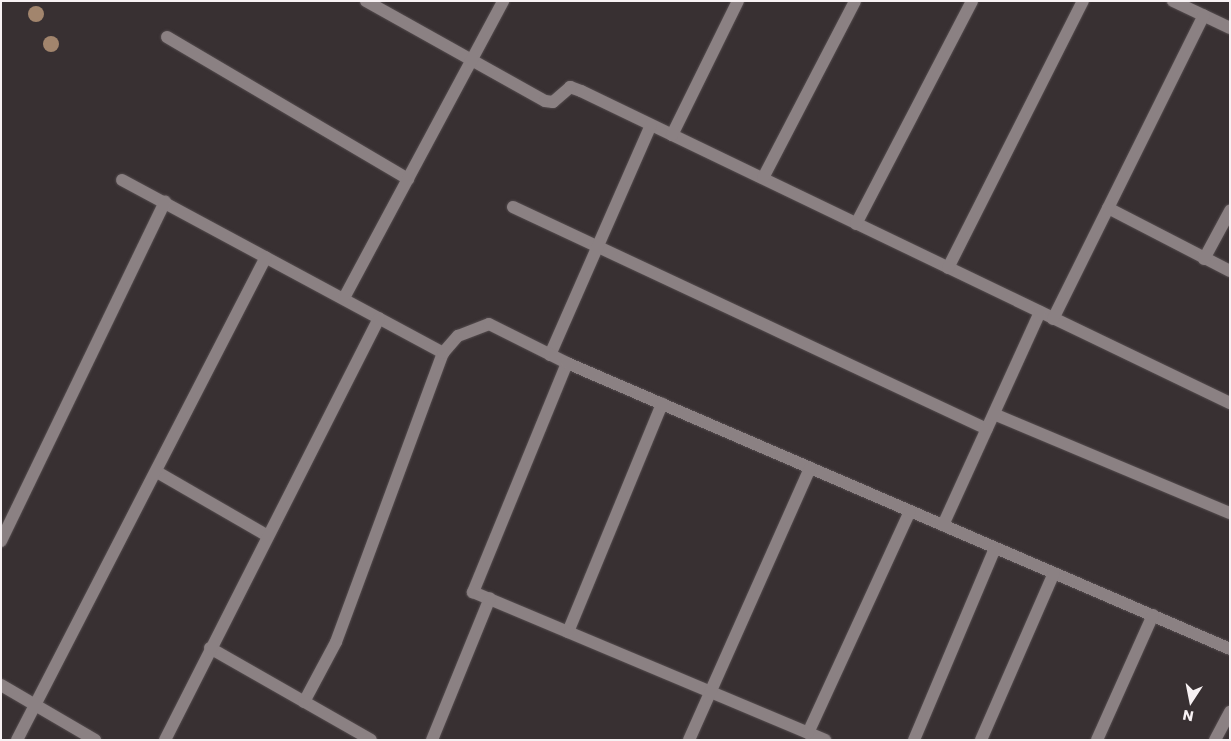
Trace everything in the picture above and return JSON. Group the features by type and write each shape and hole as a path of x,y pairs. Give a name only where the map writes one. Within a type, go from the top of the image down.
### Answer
{"street":[{"path":"366,1 471,62 545,101 553,102 570,87 764,178 1230,404"},
{"path":"344,298 503,1"},
{"path":"672,135 738,1"},
{"path":"764,178 855,1"},
{"path":"856,224 972,1"},
{"path":"948,268 1083,1"},
{"path":"1174,1 1230,28"},
{"path":"1053,319 1204,15"},
{"path":"167,37 408,179"},
{"path":"550,355 651,125"},
{"path":"122,180 443,353"},
{"path":"1,540 165,202"},
{"path":"513,207 986,429"},
{"path":"1108,208 1230,270"},
{"path":"1204,258 1230,211"},
{"path":"17,740 157,472 266,257"},
{"path":"943,525 1040,312"},
{"path":"165,740 266,535 379,318"},
{"path":"304,702 336,642 443,353 458,336 489,324 566,363 1230,649"},
{"path":"566,363 473,592 816,737 910,511"},
{"path":"568,632 662,404"},
{"path":"994,414 1230,513"},
{"path":"688,740 712,692 810,468"},
{"path":"157,472 266,535"},
{"path":"914,740 995,548"},
{"path":"981,740 1054,573"},
{"path":"432,740 490,598"},
{"path":"1097,740 1153,615"},
{"path":"210,648 371,740"},
{"path":"1,685 36,703 95,740"},
{"path":"1215,740 1230,712"}]}
